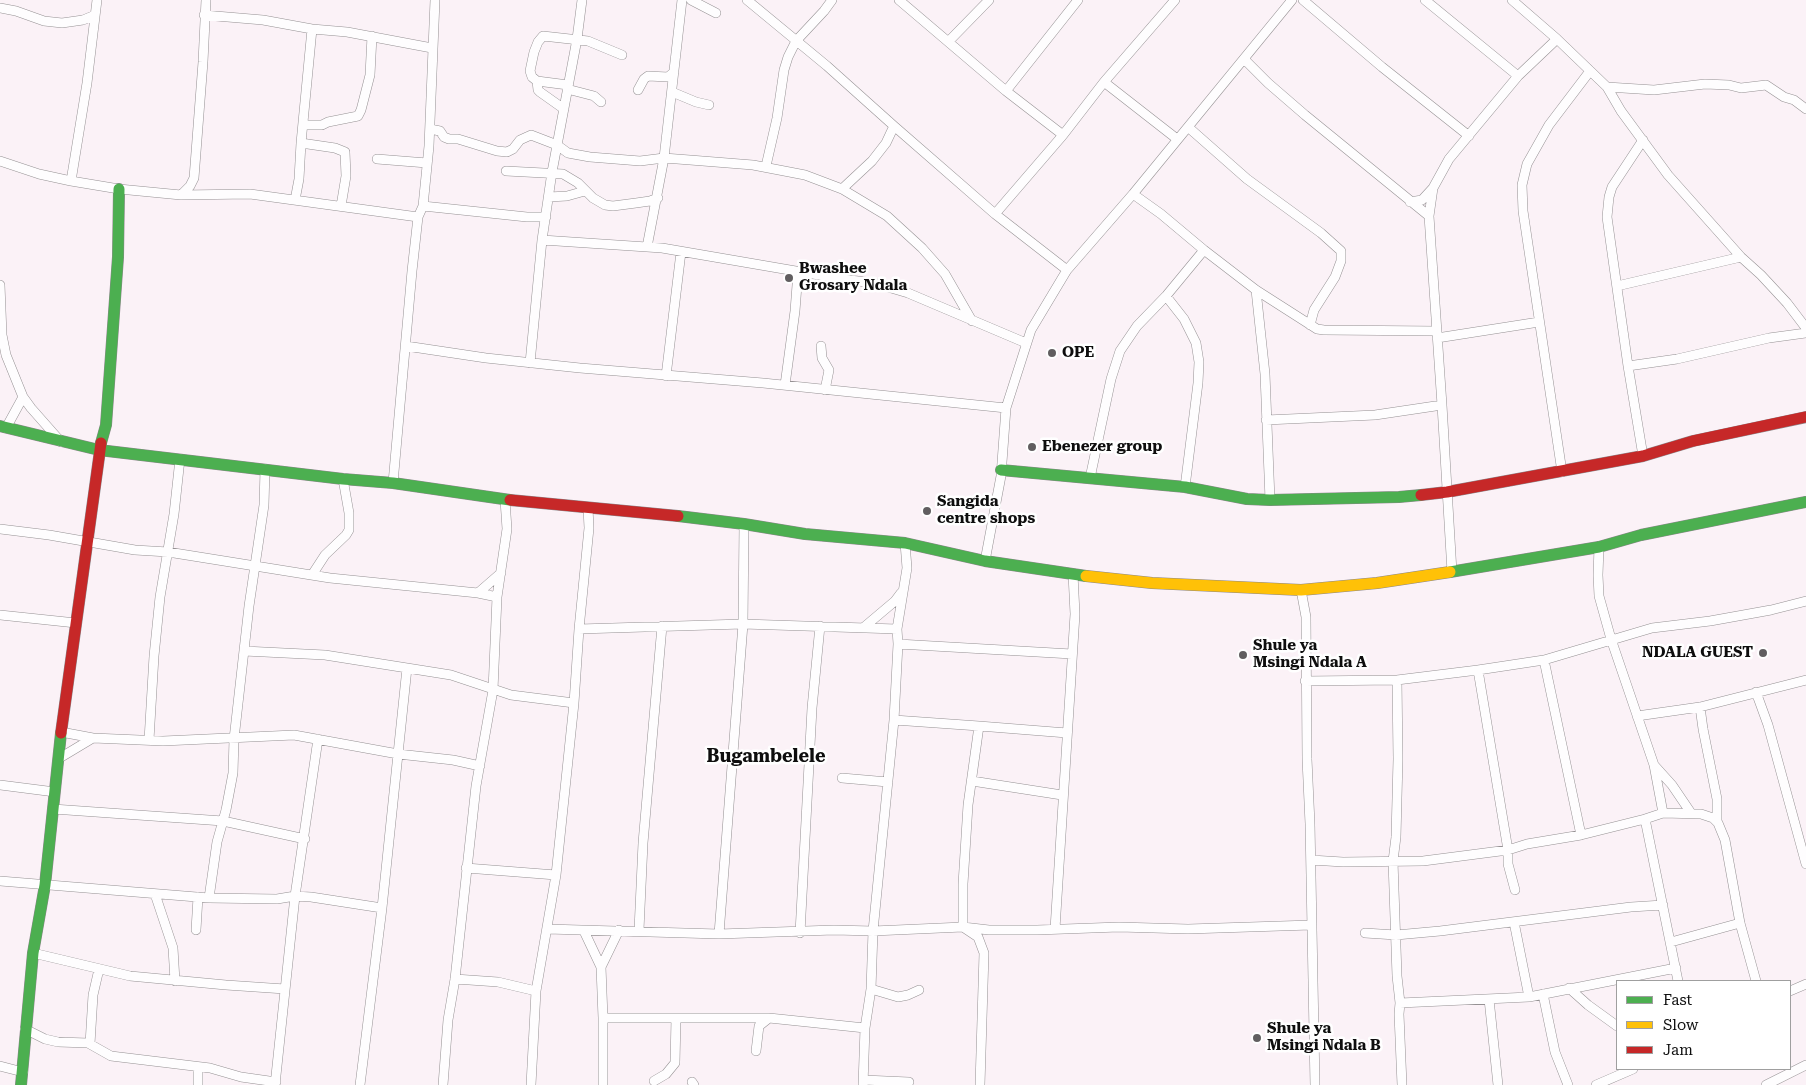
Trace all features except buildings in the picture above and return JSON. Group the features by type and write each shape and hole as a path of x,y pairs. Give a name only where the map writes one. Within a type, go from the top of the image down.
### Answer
{"street":[{"path":"71,181 87,84 97,0"},
{"path":"181,195 190,186 194,178 206,0"},
{"path":"393,483 418,217 423,206 427,163 435,0"},
{"path":"530,363 542,240 582,0"},
{"path":"648,247 664,158 682,0"},
{"path":"691,0 716,13"},
{"path":"747,0 827,66 995,214 1067,270"},
{"path":"766,166 777,118 784,70 796,40 824,12 832,0"},
{"path":"899,0 1006,91 1063,135"},
{"path":"949,41 989,0"},
{"path":"1006,91 1078,0"},
{"path":"995,214 1063,135 1104,82 1175,0"},
{"path":"985,562 1001,470 1006,408 1031,330 1067,270 1133,194 1292,0"},
{"path":"1303,0 1382,67 1469,136"},
{"path":"1425,0 1518,76"},
{"path":"1512,0 1557,39 1607,87 1621,111 1668,175 1741,257 1787,303 1806,328"},
{"path":"0,8 16,11 44,21 62,23 83,20 95,15"},
{"path":"204,15 263,20 312,29 372,36 432,48"},
{"path":"295,200 299,179 300,143 312,29"},
{"path":"303,125 322,125 358,116 370,75 372,36"},
{"path":"564,109 538,90 537,81 530,71 534,52 543,36 588,41 622,56"},
{"path":"1410,202 1422,200 1433,188 1450,159 1518,76 1557,39"},
{"path":"1244,59 1268,83 1428,216"},
{"path":"1562,472 1523,211 1522,185 1527,164 1549,125 1590,71"},
{"path":"638,90 644,79 648,76 668,76 674,72"},
{"path":"537,81 568,87 594,96 601,102"},
{"path":"1104,82 1178,139"},
{"path":"1607,87 1654,90 1705,84 1730,85 1741,88 1766,85 1784,97 1794,100 1806,109"},
{"path":"672,92 709,105"},
{"path":"842,189 872,161 886,143 894,126"},
{"path":"1188,127 1247,179 1321,233 1341,251 1342,258 1335,277 1314,310 1310,325"},
{"path":"430,128 440,131 444,137 449,139 458,139 497,151 507,152 513,149 520,140 531,135 568,153 590,157 640,162 664,158 766,166 805,175 842,189 887,216 922,248 946,274 972,320"},
{"path":"1642,140 1612,187 1608,197 1607,217 1643,456"},
{"path":"300,143 335,148 345,152 346,176 341,206"},
{"path":"377,159 427,163"},
{"path":"0,161 39,174 119,189 181,195 250,194 418,217"},
{"path":"506,171 563,174 600,202 613,206 650,201 658,198"},
{"path":"1433,188 1428,216 1452,572"},
{"path":"21,1085 33,953 45,885 61,732 99,450 106,425 118,257 119,189"},
{"path":"549,197 567,196 585,191"},
{"path":"1133,194 1256,290 1310,325 1324,330 1437,335 1539,322"},
{"path":"423,206 527,217 546,217"},
{"path":"542,240 648,247 874,283 908,293 1026,343"},
{"path":"1090,478 1111,379 1120,351 1137,326 1166,296 1204,250"},
{"path":"666,376 681,252"},
{"path":"1617,286 1741,257"},
{"path":"785,385 798,272"},
{"path":"0,285 4,347 24,397 31,408 61,442"},
{"path":"1256,290 1264,351 1270,500"},
{"path":"1166,296 1184,319 1196,343 1199,362 1185,487"},
{"path":"1628,366 1677,359 1769,338 1806,333"},
{"path":"406,346 530,363 785,385 1006,408"},
{"path":"821,346 822,355 829,370 826,390"},
{"path":"24,397 3,427 99,450 343,479 393,483 505,500 666,515 744,524 805,534 905,543 985,562 1152,583 1301,590 1377,583 1599,547 1641,535 1806,502"},
{"path":"1266,420 1375,416 1442,406"},
{"path":"1001,470 1185,487 1247,499 1400,497 1447,492 1562,472 1643,456 1693,442 1806,417"},
{"path":"149,740 160,597 174,514 180,459"},
{"path":"209,898 217,842 233,773 234,739 244,651 264,505 265,469"},
{"path":"312,575 325,555 349,530 349,513 343,479"},
{"path":"442,1085 476,786 492,690 497,597 507,529 505,500"},
{"path":"530,1085 536,991 556,876 574,703 589,528 588,508"},
{"path":"720,934 743,624 744,524"},
{"path":"0,529 135,550 168,552 312,575 478,593 497,597"},
{"path":"905,543 907,568 897,629 894,720 873,931 871,989 865,1028 863,1082 909,1082"},
{"path":"1599,547 1599,591 1611,639 1654,765 1664,813"},
{"path":"478,593 501,573"},
{"path":"1055,929 1062,795 1075,614 1073,574"},
{"path":"1301,590 1306,617 1305,682 1315,1085"},
{"path":"863,628 895,601 902,592"},
{"path":"1305,682 1397,680 1544,660 1652,628 1710,621 1806,602"},
{"path":"0,615 76,623"},
{"path":"579,629 743,624 897,629"},
{"path":"639,930 643,843 662,626"},
{"path":"800,932 812,708 820,626"},
{"path":"898,644 1072,654"},
{"path":"244,651 325,655 451,675 492,690 529,699 574,703"},
{"path":"1544,660 1581,835"},
{"path":"360,1085 382,908 407,668"},
{"path":"1478,670 1508,850 1509,869 1515,890"},
{"path":"1397,680 1398,769 1396,837 1393,861 1402,1085"},
{"path":"1637,716 1700,707 1806,680"},
{"path":"1756,692 1768,725 1806,864"},
{"path":"1700,707 1717,799 1717,822"},
{"path":"894,720 1067,733"},
{"path":"963,927 964,856 968,805 979,726"},
{"path":"61,732 93,738 181,741 294,735 398,754 453,760 480,766"},
{"path":"58,759 93,738"},
{"path":"25,1029 51,1040 90,1044 111,1056 210,1068 242,1077 276,1083 295,896 305,839 318,739"},
{"path":"1654,765 1672,785 1691,814"},
{"path":"842,778 888,782"},
{"path":"972,781 1062,795"},
{"path":"0,785 55,792"},
{"path":"53,809 223,821 305,839"},
{"path":"1310,860 1343,862 1423,861 1508,850 1527,844 1581,835 1645,820 1664,813 1701,814 1713,818 1717,822 1725,840 1740,923 1756,980"},
{"path":"1645,820 1678,980"},
{"path":"466,868 556,876"},
{"path":"0,880 209,898 277,899 295,896 311,897 382,908"},
{"path":"155,894 173,948 174,981"},
{"path":"196,930 198,897"},
{"path":"1366,933 1396,935 1631,907 1663,905"},
{"path":"1514,922 1529,997"},
{"path":"1671,942 1740,923"},
{"path":"547,929 584,931 639,930 720,934 963,927 989,930 1119,927 1188,929 1311,925"},
{"path":"963,927 978,937 983,945 984,953 980,1085"},
{"path":"601,967 619,930"},
{"path":"983,945 989,930"},
{"path":"584,931 601,967 603,1018 602,1085"},
{"path":"33,953 130,976 285,989"},
{"path":"1400,1003 1529,997 1676,968"},
{"path":"90,1044 93,994 98,969"},
{"path":"455,979 498,982 536,991"},
{"path":"1791,991 1806,984"},
{"path":"1569,988 1588,1005 1616,1025"},
{"path":"871,989 898,997 908,996 919,990"},
{"path":"1543,994 1555,1052 1568,1085"},
{"path":"1489,999 1498,1085"},
{"path":"603,1018 769,1018 865,1028"},
{"path":"654,1081 670,1071 675,1063 676,1018"},
{"path":"756,1051 759,1026 769,1018"},
{"path":"1791,1070 1806,1065"},
{"path":"0,1066 23,1072"},
{"path":"198,1067 198,1085"},
{"path":"1596,1085 1631,1070"},
{"path":"1766,1085 1783,1072"}],"traffic: fast":[{"path":"101,443 106,425 118,257 119,189"},
{"path":"0,426 99,450 343,479 393,483 510,500"},
{"path":"1001,470 1185,487 1247,499 1270,500 1421,495"},
{"path":"1450,572 1599,547 1641,535 1806,502"},
{"path":"678,516 805,534 905,543 985,561 1086,576"},
{"path":"21,1085 33,953 45,885 61,733"}],"traffic: slow":[{"path":"1086,576 1152,583 1301,590 1377,583 1450,572"}],"traffic: jam":[{"path":"1421,495 1447,492 1643,456 1693,441 1806,417"},
{"path":"61,733 101,443"},
{"path":"510,500 678,516"}],"place":[{"name":"Bwashee Grosary Ndala","path":"789,278"},
{"name":"OPE","path":"1052,353"},
{"name":"Ebenezer group","path":"1032,447"},
{"name":"Sangida centre shops","path":"927,511"},
{"name":"NDALA GUEST","path":"1763,653"},
{"name":"Shule ya Msingi Ndala A","path":"1243,655"},
{"name":"Shule ya Msingi Ndala B","path":"1257,1038"}],"district":[{"name":"Bugambelele","path":"766,757"}]}
